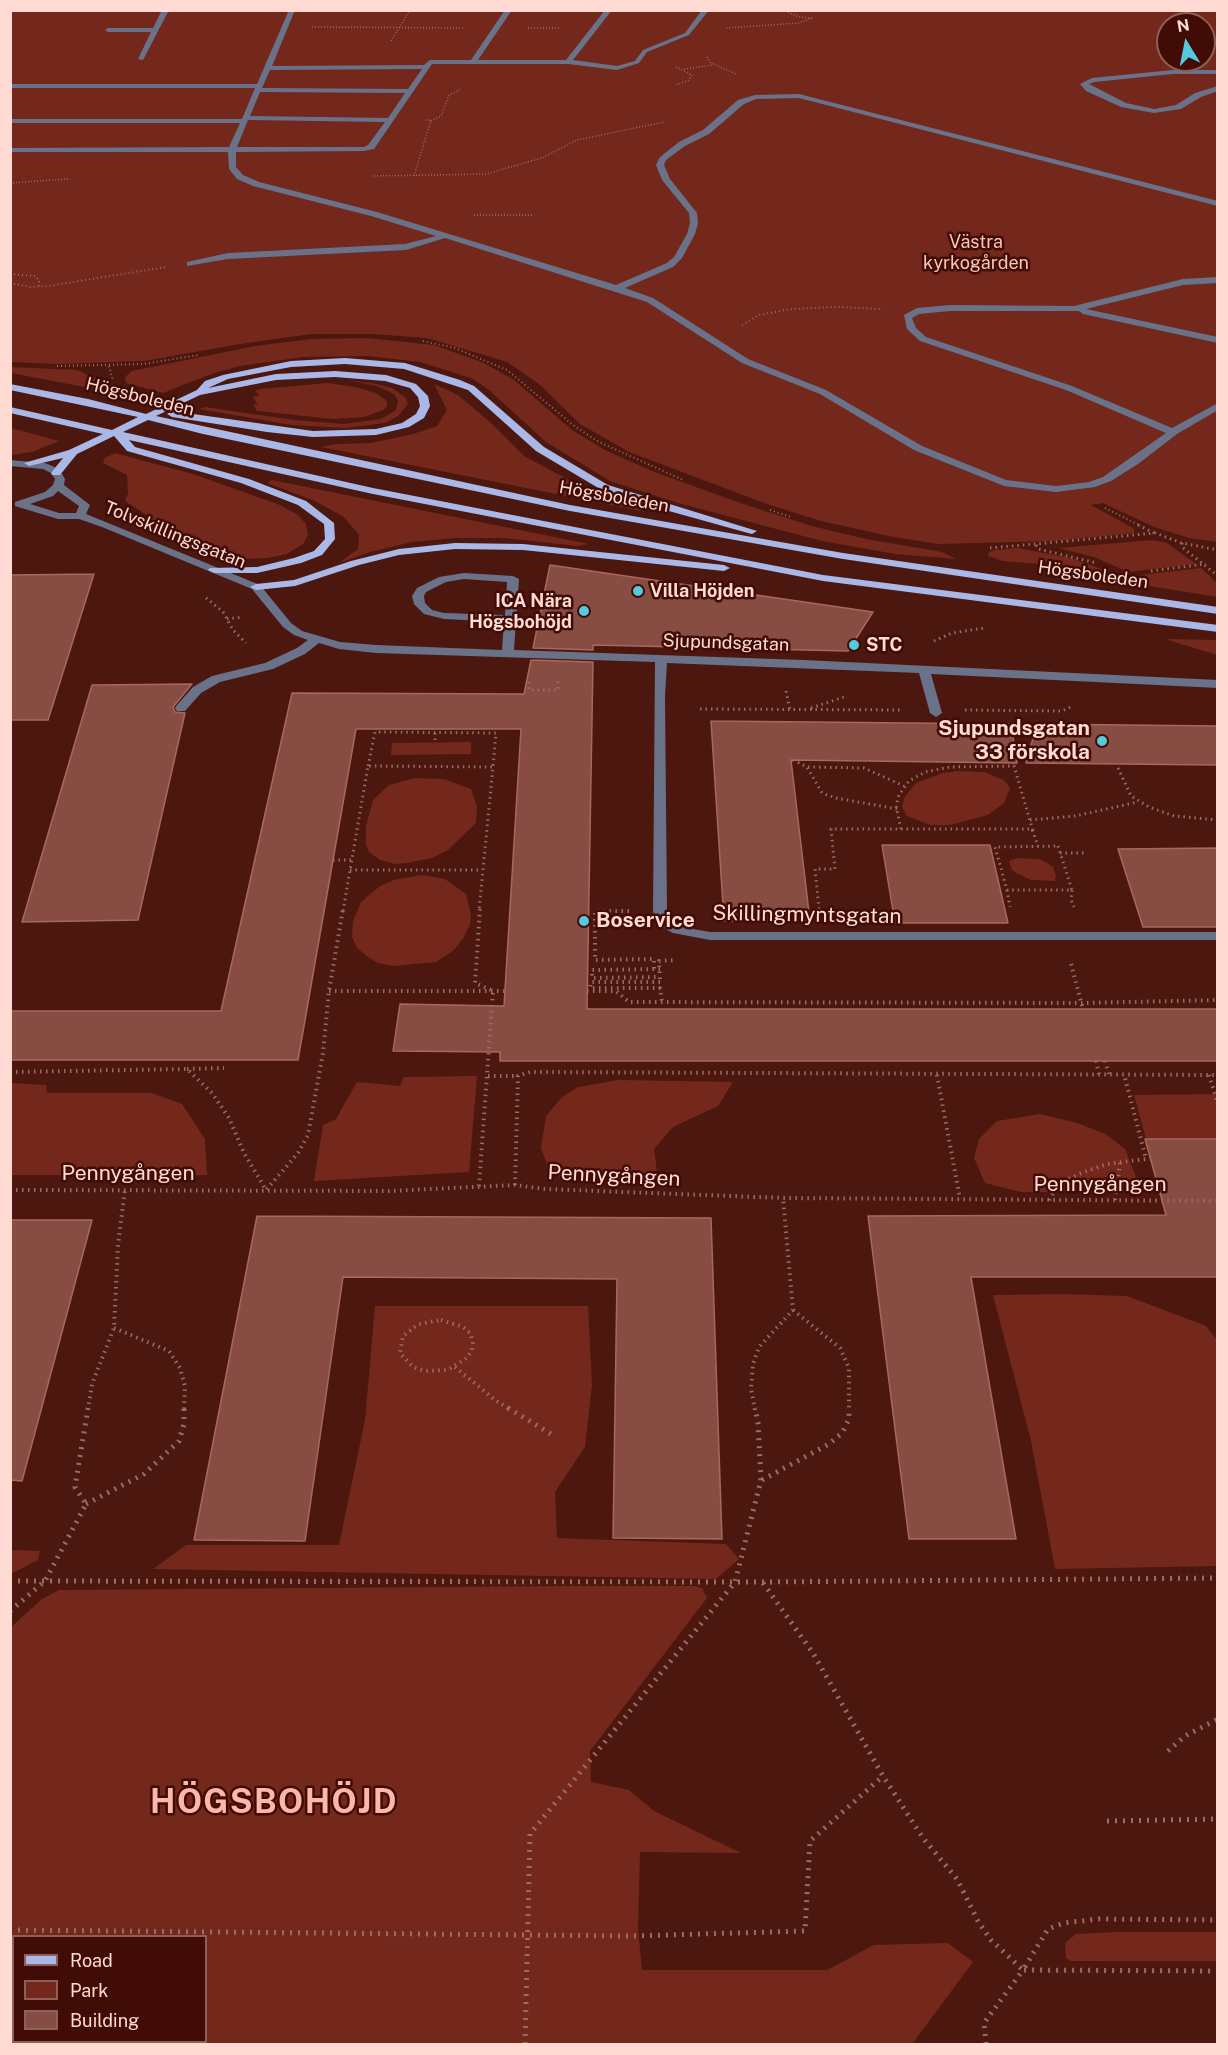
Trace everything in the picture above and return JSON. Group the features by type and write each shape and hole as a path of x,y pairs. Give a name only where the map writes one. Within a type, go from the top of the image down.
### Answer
{"main road":[{"path":"197,393 208,383 226,377 291,364 345,361 405,366 448,378 471,388 540,449 604,487 637,499 843,556"},
{"path":"29,463 73,452 197,393 276,377 362,374 403,381 413,386 423,396 425,406 420,416 405,425 376,432 331,435 267,429 88,402"},
{"name":"Högsboleden","path":"10,387 88,402 203,431 570,508 843,556 1218,611"},
{"name":"Högsboleden","path":"10,410 373,491 823,578 1218,628"},
{"path":"120,436 132,449 245,481 302,502 329,523 330,539 318,553 297,561 257,570 214,570"},
{"path":"56,473 73,452"},
{"path":"256,587 295,583 355,563 399,552 455,546 523,547 823,578"}],"street":[{"path":"141,59 166,10"},
{"path":"292,10 232,150 234,172 254,184 374,214 650,300 745,361 823,392 918,448 1016,486 1074,488 1107,479 1134,462 1173,432 1218,406"},
{"path":"472,62 509,10"},
{"path":"568,62 609,10"},
{"path":"10,150 364,149 371,147 430,62 568,62 617,68 637,62 645,51 687,34 706,10"},
{"path":"108,30 156,30"},
{"path":"267,68 426,67"},
{"path":"1218,72 1173,72 1092,80 1084,84 1089,89 1124,105 1154,111 1179,107 1198,95 1218,88"},
{"path":"10,86 411,91"},
{"path":"617,288 651,275 678,258 691,234 694,218 684,201 671,188 660,165 670,151 698,138 747,99 774,95 799,96 1218,204"},
{"path":"10,121 391,120"},
{"path":"190,264 228,256 406,247 444,236"},
{"path":"1173,432 1069,388 923,339 909,323 907,316 911,312 950,308 1074,309 1183,282 1218,280"},
{"path":"1074,309 1218,340"},
{"path":"10,463 29,463 47,467 60,479 58,486"},
{"name":"Tolvskillingsgatan","path":"15,505 44,496 58,486 85,505 80,516"},
{"name":"Tolvskillingsgatan","path":"15,505 58,516 80,516 256,587"},
{"path":"508,654 513,579 464,576 443,579 421,590 418,596 420,604 428,612 444,616 510,619"},
{"name":"Sjupundsgatan","path":"256,587 287,625 298,633 339,645 376,650 661,659 1218,684"},
{"path":"181,708 197,690 216,679 276,663 301,651 316,639"},
{"name":"Skillingmyntsgatan","path":"661,659 659,696 660,910 661,921 678,930 710,936 1218,936"},
{"path":"924,670 935,712"}],"path":[{"path":"389,45 410,10"},
{"path":"707,57 714,65 740,76"},
{"path":"414,176 430,122 441,116 450,95 464,87 472,62"},
{"path":"683,69 714,65"},
{"path":"367,176 478,176 542,158 585,138 672,121 721,119"},
{"path":"391,120 430,120 430,122"},
{"path":"10,283 39,286 190,264"},
{"path":"10,274 35,276 39,280 39,286"},
{"path":"745,323 767,313 802,308 872,308 911,312"},
{"path":"418,340 454,348 507,370 573,425 597,441 687,482"},
{"path":"54,366 143,364 209,353"},
{"path":"1074,488 1114,514 1155,533 1182,543 1218,550"},
{"path":"768,510 799,519"},
{"path":"983,548 1155,533"},
{"path":"1182,543 1182,547 1218,576"},
{"path":"1036,545 1038,549 1097,563"},
{"path":"928,644 952,633 992,627"},
{"path":"530,674 529,690 558,690 558,682"},
{"path":"786,692 790,710"},
{"path":"806,710 854,694"},
{"path":"700,709 935,712 1062,711 1071,707"},
{"path":"187,1069 212,1093 229,1118 244,1153 266,1190 298,1153 308,1135 323,1053 329,991 375,732 496,733 482,870 475,983 493,991"},
{"path":"435,733 435,742"},
{"path":"793,760 807,766 864,768 904,786"},
{"path":"368,766 493,767"},
{"path":"807,766 822,793 836,798 897,809"},
{"path":"901,829 897,809 898,795 904,786 925,772 950,767 1014,766 1038,846"},
{"path":"1118,768 1131,796 1139,802 1174,816 1217,820"},
{"path":"1030,820 1075,816 1139,802"},
{"path":"820,919 815,869 835,869 831,829 1032,829 1033,831"},
{"path":"1072,890 1007,890 995,847 1058,846 1072,890 1071,900 1076,913"},
{"path":"1060,853 1084,853"},
{"path":"333,860 351,860"},
{"path":"350,870 482,870"},
{"path":"595,910 594,960 654,959 660,980 662,1002"},
{"path":"657,969 659,961 676,960"},
{"path":"1071,962 1083,1009"},
{"path":"657,969 592,970 592,978 660,980"},
{"path":"660,980 591,982 590,988 661,988"},
{"path":"329,991 505,991"},
{"path":"479,1186 493,991"},
{"path":"587,991 616,991 629,1002 1082,1004 1218,1000"},
{"path":"1096,1061 1099,1074"},
{"path":"1105,1061 1109,1074"},
{"path":"10,1072 224,1068"},
{"path":"488,1076 518,1076 530,1072 1218,1076"},
{"path":"1049,1200 1059,1184 1079,1174 1146,1159 1124,1074"},
{"path":"937,1075 960,1199"},
{"path":"1209,1075 1218,1104"},
{"path":"515,1185 518,1076"},
{"path":"1115,1200 1120,1163"},
{"name":"Pennygången","path":"10,1190 440,1191 479,1186 515,1185 545,1189 783,1198 1218,1201"},
{"path":"86,1504 75,1487 92,1384 114,1328 118,1245 125,1189"},
{"path":"761,1480 829,1444 842,1433 849,1419 849,1368 840,1348 793,1310 783,1198"},
{"path":"525,2044 530,1834 735,1582 761,1480 758,1423 751,1389 753,1365 759,1347 793,1310"},
{"path":"430,1321 447,1321 463,1327 470,1333 473,1342 472,1350 467,1358 455,1367 436,1371 413,1367 400,1353 403,1336 418,1324 430,1321"},
{"path":"10,1611 45,1581 86,1504 144,1474 179,1441 184,1424 185,1386 180,1368 169,1351 114,1328"},
{"path":"455,1367 495,1400 551,1434"},
{"path":"10,1581 762,1582 1218,1578"},
{"path":"762,1582 813,1653 883,1776 923,1838 957,1880 991,1940 1023,1970 1218,1971"},
{"path":"1168,1751 1185,1736 1218,1719"},
{"path":"10,1930 630,1936 805,1931 810,1840 883,1776"},
{"path":"1107,1821 1218,1819"},
{"path":"986,2044 984,2023 1023,1970 1048,1929 1064,1923 1099,1919 1218,1920"}],"green space":[{"name":"Västra kyrkogården","path":"11,11 1217,11 1217,542 1189,538 1154,527 1103,503 1091,505 1133,528 1134,533 1055,541 938,544 893,537 821,521 767,504 629,452 580,424 539,384 507,362 427,338 372,334 311,334 144,361 56,364 11,362"},
{"path":"367,338 434,345 484,363 514,380 572,430 605,450 652,471 812,526 866,539 942,552 956,559 895,554 822,541 678,503 610,481 546,442 489,390 473,379 420,362 368,356 303,357 240,366 214,373 163,393 126,383 125,377 132,371 255,346 311,339"},
{"path":"11,367 77,370 119,388 153,397 147,399 11,373"},
{"path":"346,380 392,388 406,398 408,404 398,416 385,423 345,428 291,425 199,409 205,407 294,420 344,424 381,419 396,410 398,401 394,394 377,386"},
{"path":"328,383 376,393 387,401 387,406 365,417 332,419 257,411 253,404 258,405 253,397 260,395 255,391 260,389"},
{"path":"434,384 458,395 490,422 524,456 582,487 646,512 321,447 371,443 437,426 447,410"},
{"path":"11,428 59,441 32,452 11,455"},
{"path":"115,453 193,474 280,505 298,515 306,524 308,535 303,544 287,554 245,559 221,555 166,534 145,514 125,501 128,493 127,475 103,463 105,458"},
{"path":"272,480 589,544 577,546 504,538 455,538 412,542 370,552 339,563 358,549 359,535 344,517 315,501 267,483"},
{"path":"1153,540 1167,543 1196,564 1128,572 1094,557 1058,548"},
{"path":"1017,548 1071,558 1110,572 1062,567 1062,564 1041,561 1040,564 1003,561 988,556 989,552 994,550"},
{"path":"1201,568 1217,583 1217,597 1119,581 1123,577"},
{"path":"1168,640 1217,640 1217,655"},
{"path":"471,742 471,754 391,755 392,743"},
{"path":"984,772 1004,780 1010,788 1004,803 988,815 950,825 930,825 907,816 902,807 904,798 916,783 943,773"},
{"path":"415,778 444,779 471,789 477,806 476,823 448,850 432,858 395,864 380,860 369,852 366,845 366,826 373,800 389,785"},
{"path":"1017,858 1039,859 1047,863 1053,867 1056,875 1055,881 1031,880 1016,873 1012,870 1009,861"},
{"path":"421,875 445,879 466,894 471,914 470,924 464,937 454,950 436,962 393,966 378,963 357,948 352,937 353,921 361,902 380,886 394,880"},
{"path":"477,1076 469,1172 314,1181 323,1125 336,1119 357,1082 400,1086 404,1077"},
{"path":"618,1080 733,1082 718,1106 673,1127 654,1149 657,1171 663,1184 560,1178 548,1167 541,1148 546,1116 562,1097 578,1087"},
{"path":"10,1083 46,1085 47,1093 152,1093 182,1104 205,1139 207,1175 11,1175"},
{"path":"1217,1094 1217,1139 1146,1139 1134,1095"},
{"path":"1040,1114 1077,1123 1106,1134 1125,1149 1142,1192 1021,1192 985,1183 974,1158 979,1139 997,1121"},
{"path":"993,1295 1127,1296 1206,1326 1217,1340 1217,1566 1055,1569 1031,1441"},
{"path":"375,1306 588,1306 592,1385 585,1447 555,1492 557,1538 726,1544 739,1559 716,1579 153,1569 186,1545 339,1545 365,1420"},
{"path":"11,1550 40,1551 38,1560 11,1574"},
{"path":"563,1586 695,1586 702,1588 707,1598 590,1751 591,1782 629,1790 654,1811 741,1853 640,1852 638,1928 642,1970 827,1970 874,1945 948,1943 973,1962 912,2044 11,2044 11,1627 42,1599 59,1590"},
{"path":"1217,1932 1217,1961 1071,1961 1066,1958 1065,1943 1076,1934"}],"building":[{"name":"Villa Höjden","path":"550,565 873,612 848,651 593,645 593,650 533,648"},
{"path":"94,574 48,720 10,720 10,575"},
{"path":"531,660 593,662 587,1009 1218,1009 1218,1061 500,1061 500,1052 393,1051 400,1004 504,1006 521,729 356,729 298,1060 10,1060 10,1011 221,1011 292,693 524,694"},
{"path":"192,684 173,707 175,712 185,713 138,920 22,922 92,685"},
{"path":"711,721 1011,724 1017,763 791,760 810,921 724,921"},
{"path":"1037,724 1218,726 1218,765 1026,763"},
{"path":"882,845 990,845 1008,923 895,923"},
{"path":"1218,848 1218,927 1143,927 1118,849"},
{"path":"1145,1139 1218,1139 1218,1277 971,1277 1016,1539 909,1539 868,1216 1166,1215"},
{"path":"257,1216 711,1218 722,1539 613,1538 617,1279 343,1277 305,1541 194,1540"},
{"path":"10,1220 92,1220 22,1481 10,1480"}],"place":[{"name":"Villa Höjden","path":"638,591"},
{"name":"ICA Nära Högsbohöjd","path":"584,611"},
{"name":"STC","path":"854,645"},
{"name":"Sjupundsgatan 33 förskola","path":"1102,741"},
{"name":"Boservice","path":"584,921"}],"district":[{"name":"HÖGSBOHÖJD","path":"274,1803"}]}
